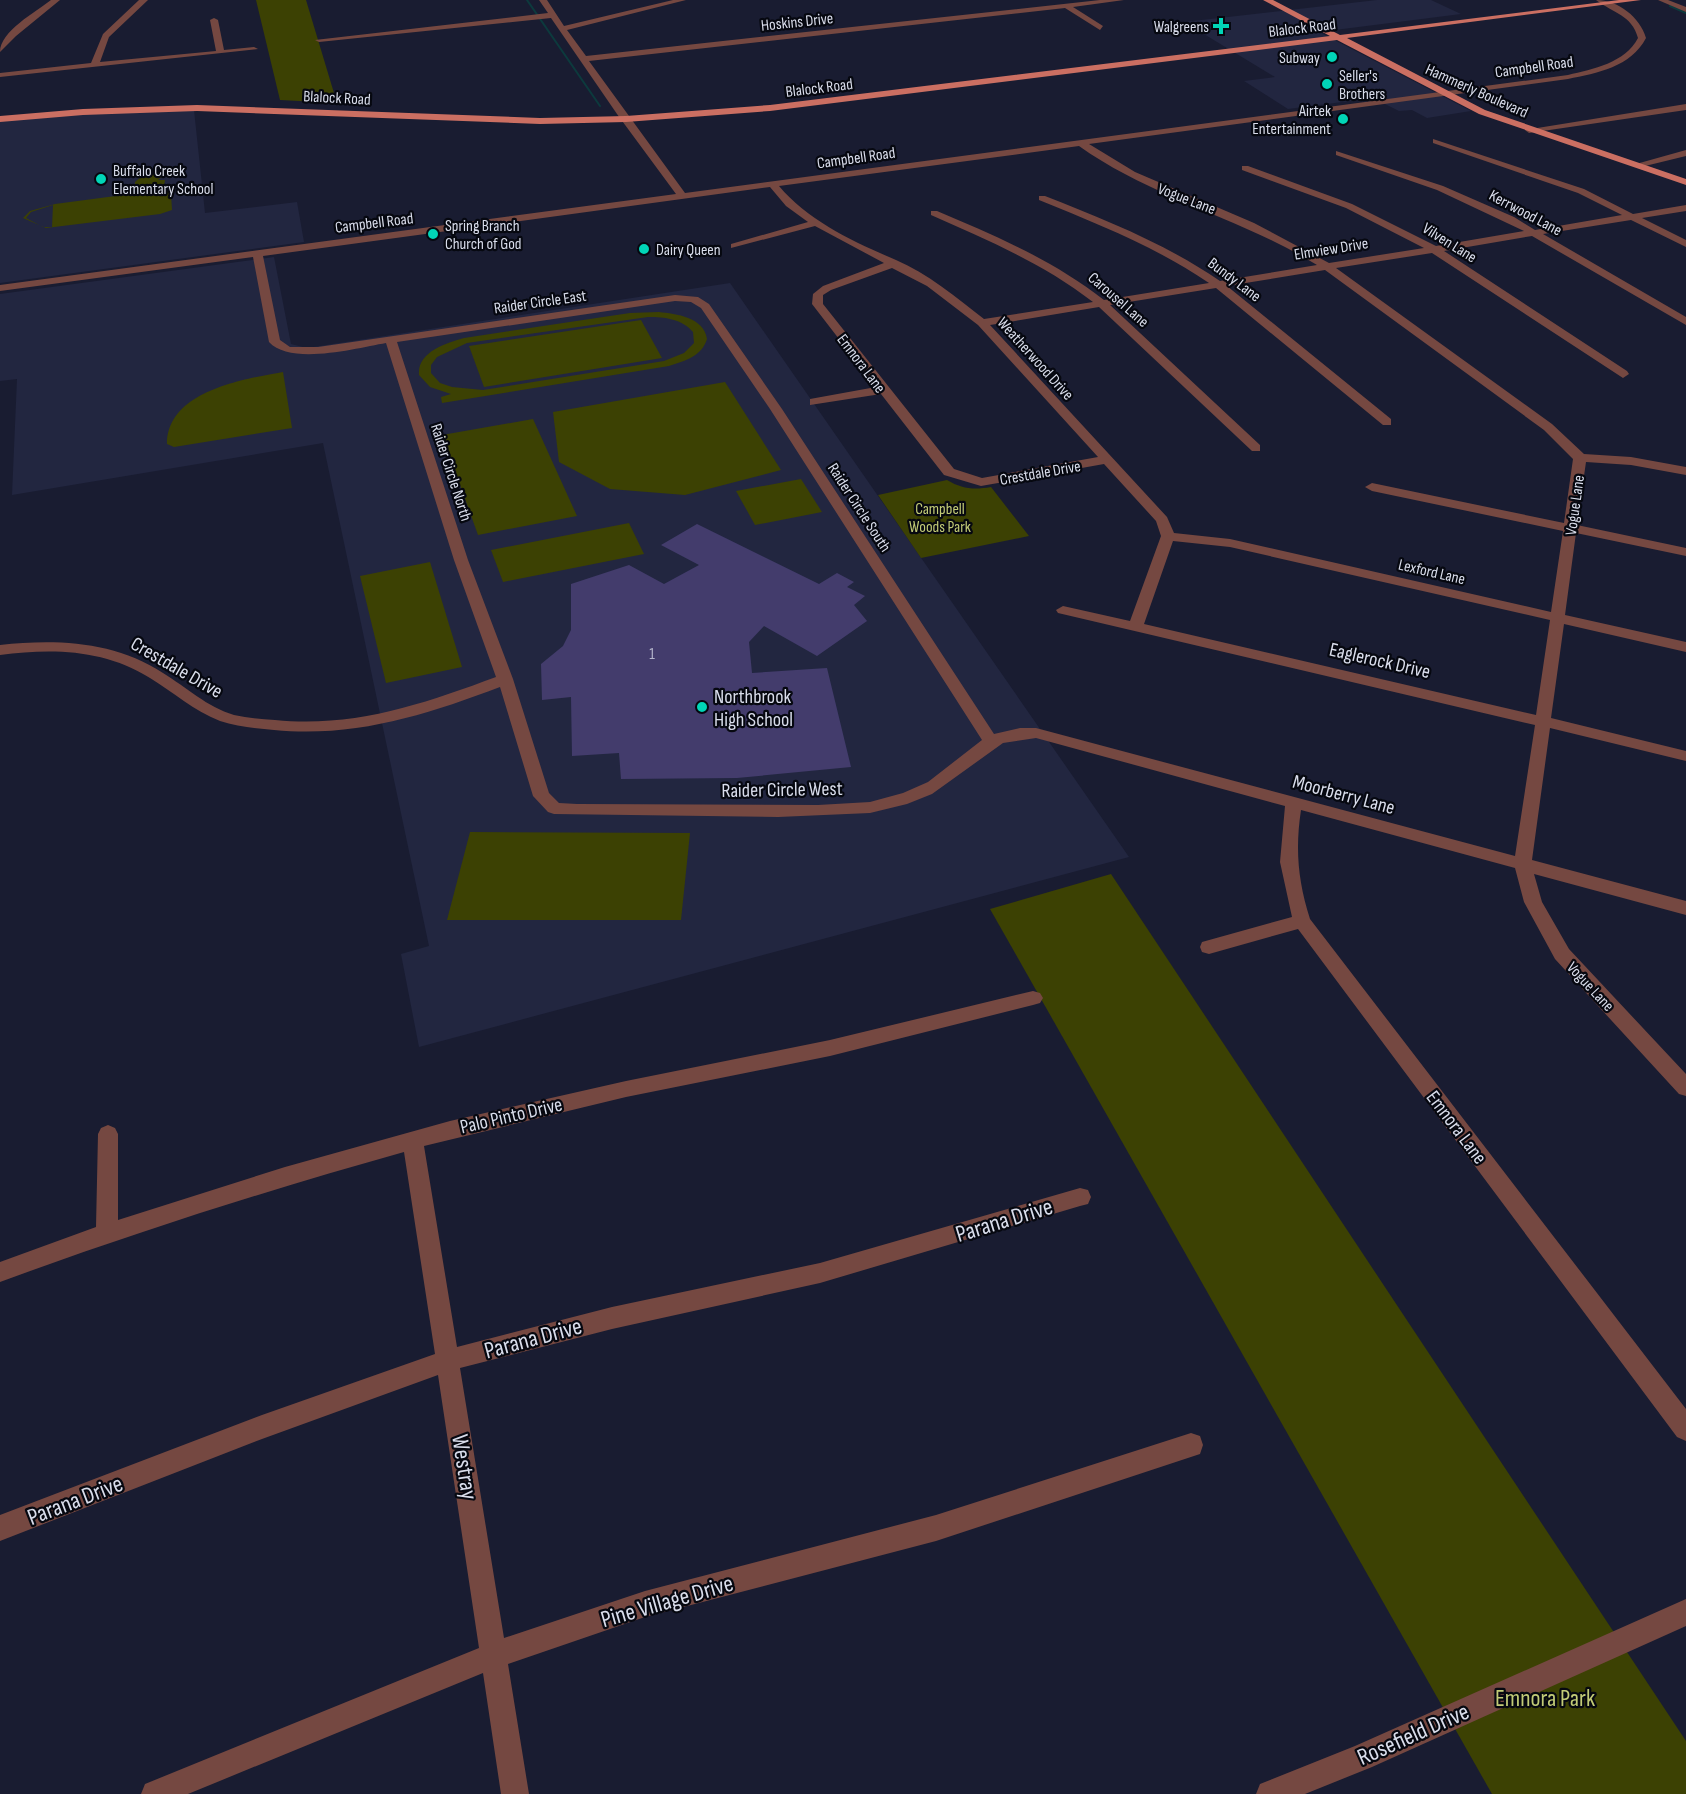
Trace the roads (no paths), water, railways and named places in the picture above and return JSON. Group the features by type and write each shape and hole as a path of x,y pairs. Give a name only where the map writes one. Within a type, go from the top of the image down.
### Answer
{"main road":[{"path":"1267,0 1327,33"},
{"name":"Hammerly Boulevard","path":"1278,0 1337,35 1446,93 1534,129 1686,175"},
{"name":"Blalock Road","path":"0,118 197,108 458,119 623,116 690,108 826,98 1337,35 1461,16 1593,0"},
{"name":"Blalock Road","path":"1347,37 1472,22 1604,2 1637,0"},
{"path":"1461,16 1472,22"},
{"name":"Blalock Road","path":"1236,47 1327,33 1337,35"},
{"name":"Hammerly Boulevard","path":"1337,35 1347,37 1446,93"},
{"name":"Blalock Road","path":"0,112 86,105 202,102 623,116"},
{"name":"Hammerly Boulevard","path":"1645,163 1686,182"}],"street":[{"path":"0,50 13,34 56,0"},
{"path":"95,65 97,51 105,36 144,0"},
{"path":"543,0 551,15 564,28 623,116 682,195"},
{"path":"564,28 682,0"},
{"path":"1044,0 1055,7"},
{"name":"Hoskins Drive","path":"585,59 1120,0"},
{"path":"1662,0 1686,10"},
{"name":"Campbell Road","path":"0,288 1587,73 1630,57 1638,50 1643,35 1633,21 1604,2"},
{"path":"1066,6 1100,28"},
{"path":"319,40 551,15"},
{"path":"214,20 220,52"},
{"path":"366,23 376,47"},
{"path":"0,75 254,49"},
{"path":"1534,129 1686,107"},
{"path":"1436,141 1545,177 1634,216 1686,244"},
{"name":"Vogue Lane","path":"1080,142 1129,174 1289,242 1326,266 1548,427 1580,458 1572,528 1556,618 1544,721 1523,864 1533,902 1562,954 1686,1088"},
{"name":"Kerrwood Lane","path":"1339,153 1464,197 1536,232 1686,322"},
{"path":"1645,163 1686,153"},
{"name":"Vilven Lane","path":"1245,168 1349,206 1434,249 1623,374"},
{"name":"Weatherwood Drive","path":"772,183 789,204 816,224 896,263 931,284 982,322 1105,460 1162,520 1168,536"},
{"name":"Bundy Lane","path":"1042,198 1129,234 1179,258 1216,283 1387,422"},
{"name":"Elmview Drive","path":"982,322 1686,208"},
{"name":"Carousel Lane","path":"934,213 1020,250 1065,275 1100,302 1256,448"},
{"path":"735,246 816,224"},
{"path":"257,253 274,342 287,350 318,350 391,340"},
{"name":"Emnora Lane","path":"896,263 827,288 818,294 817,304 948,472 974,480"},
{"name":"Raider Circle East","path":"391,340 675,298 694,299"},
{"name":"Raider Circle South","path":"694,299 705,306 776,409 990,740"},
{"name":"Raider Circle North","path":"391,340 461,560 505,679 541,796 554,807"},
{"path":"814,402 882,390"},
{"path":"1580,458 1631,461 1686,471"},
{"name":"Crestdale Drive","path":"974,480 981,482 1105,460"},
{"path":"1372,487 1686,552"},
{"path":"1136,625 1168,536"},
{"name":"Lexford Lane","path":"1168,536 1230,543 1686,647"},
{"name":"Eaglerock Drive","path":"1063,610 1136,625 1686,756"},
{"name":"Crestdale Drive","path":"0,650 31,646 71,646 120,657 147,669 195,704 228,719 301,730 360,725 415,713 505,679"},
{"name":"Moorberry Lane","path":"990,740 1024,733 1036,733 1686,908"},
{"name":"Raider Circle West","path":"554,807 577,810 754,811 841,810 880,806 926,790 949,776 990,740"},
{"name":"Emnora Lane","path":"1294,803 1288,834 1287,865 1302,921 1686,1429"},
{"path":"1209,946 1302,921"},
{"name":"Palo Pinto Drive","path":"0,1272 107,1233 285,1176 413,1140 556,1105 830,1048 1033,998"},
{"path":"107,1233 108,1134"},
{"name":"Westray","path":"413,1140 515,1794"},
{"name":"Parana Drive","path":"0,1528 262,1427 449,1360 612,1318 820,1273 1080,1197"},
{"name":"Pine Village Drive","path":"155,1794 494,1654 645,1604 936,1528 1191,1445"},
{"name":"Rosefield Drive","path":"1270,1794 1362,1757 1686,1612"}],"waterway":[{"path":"527,0 600,106"},
{"path":"1670,6 1686,13"}],"place":[{"name":"Walgreens","path":"1221,26"},
{"name":"Subway","path":"1332,57"},
{"name":"Seller's Brothers","path":"1327,84"},
{"name":"Airtek Entertainment","path":"1343,119"},
{"name":"Buffalo Creek Elementary School","path":"101,179"},
{"name":"Spring Branch Church of God","path":"433,234"},
{"name":"Dairy Queen","path":"644,249"},
{"name":"Northbrook High School","path":"702,707"}],"park label":[{"name":"Campbell Woods Park","path":"940,517"},
{"name":"Emnora Park","path":"1545,1698"}]}
